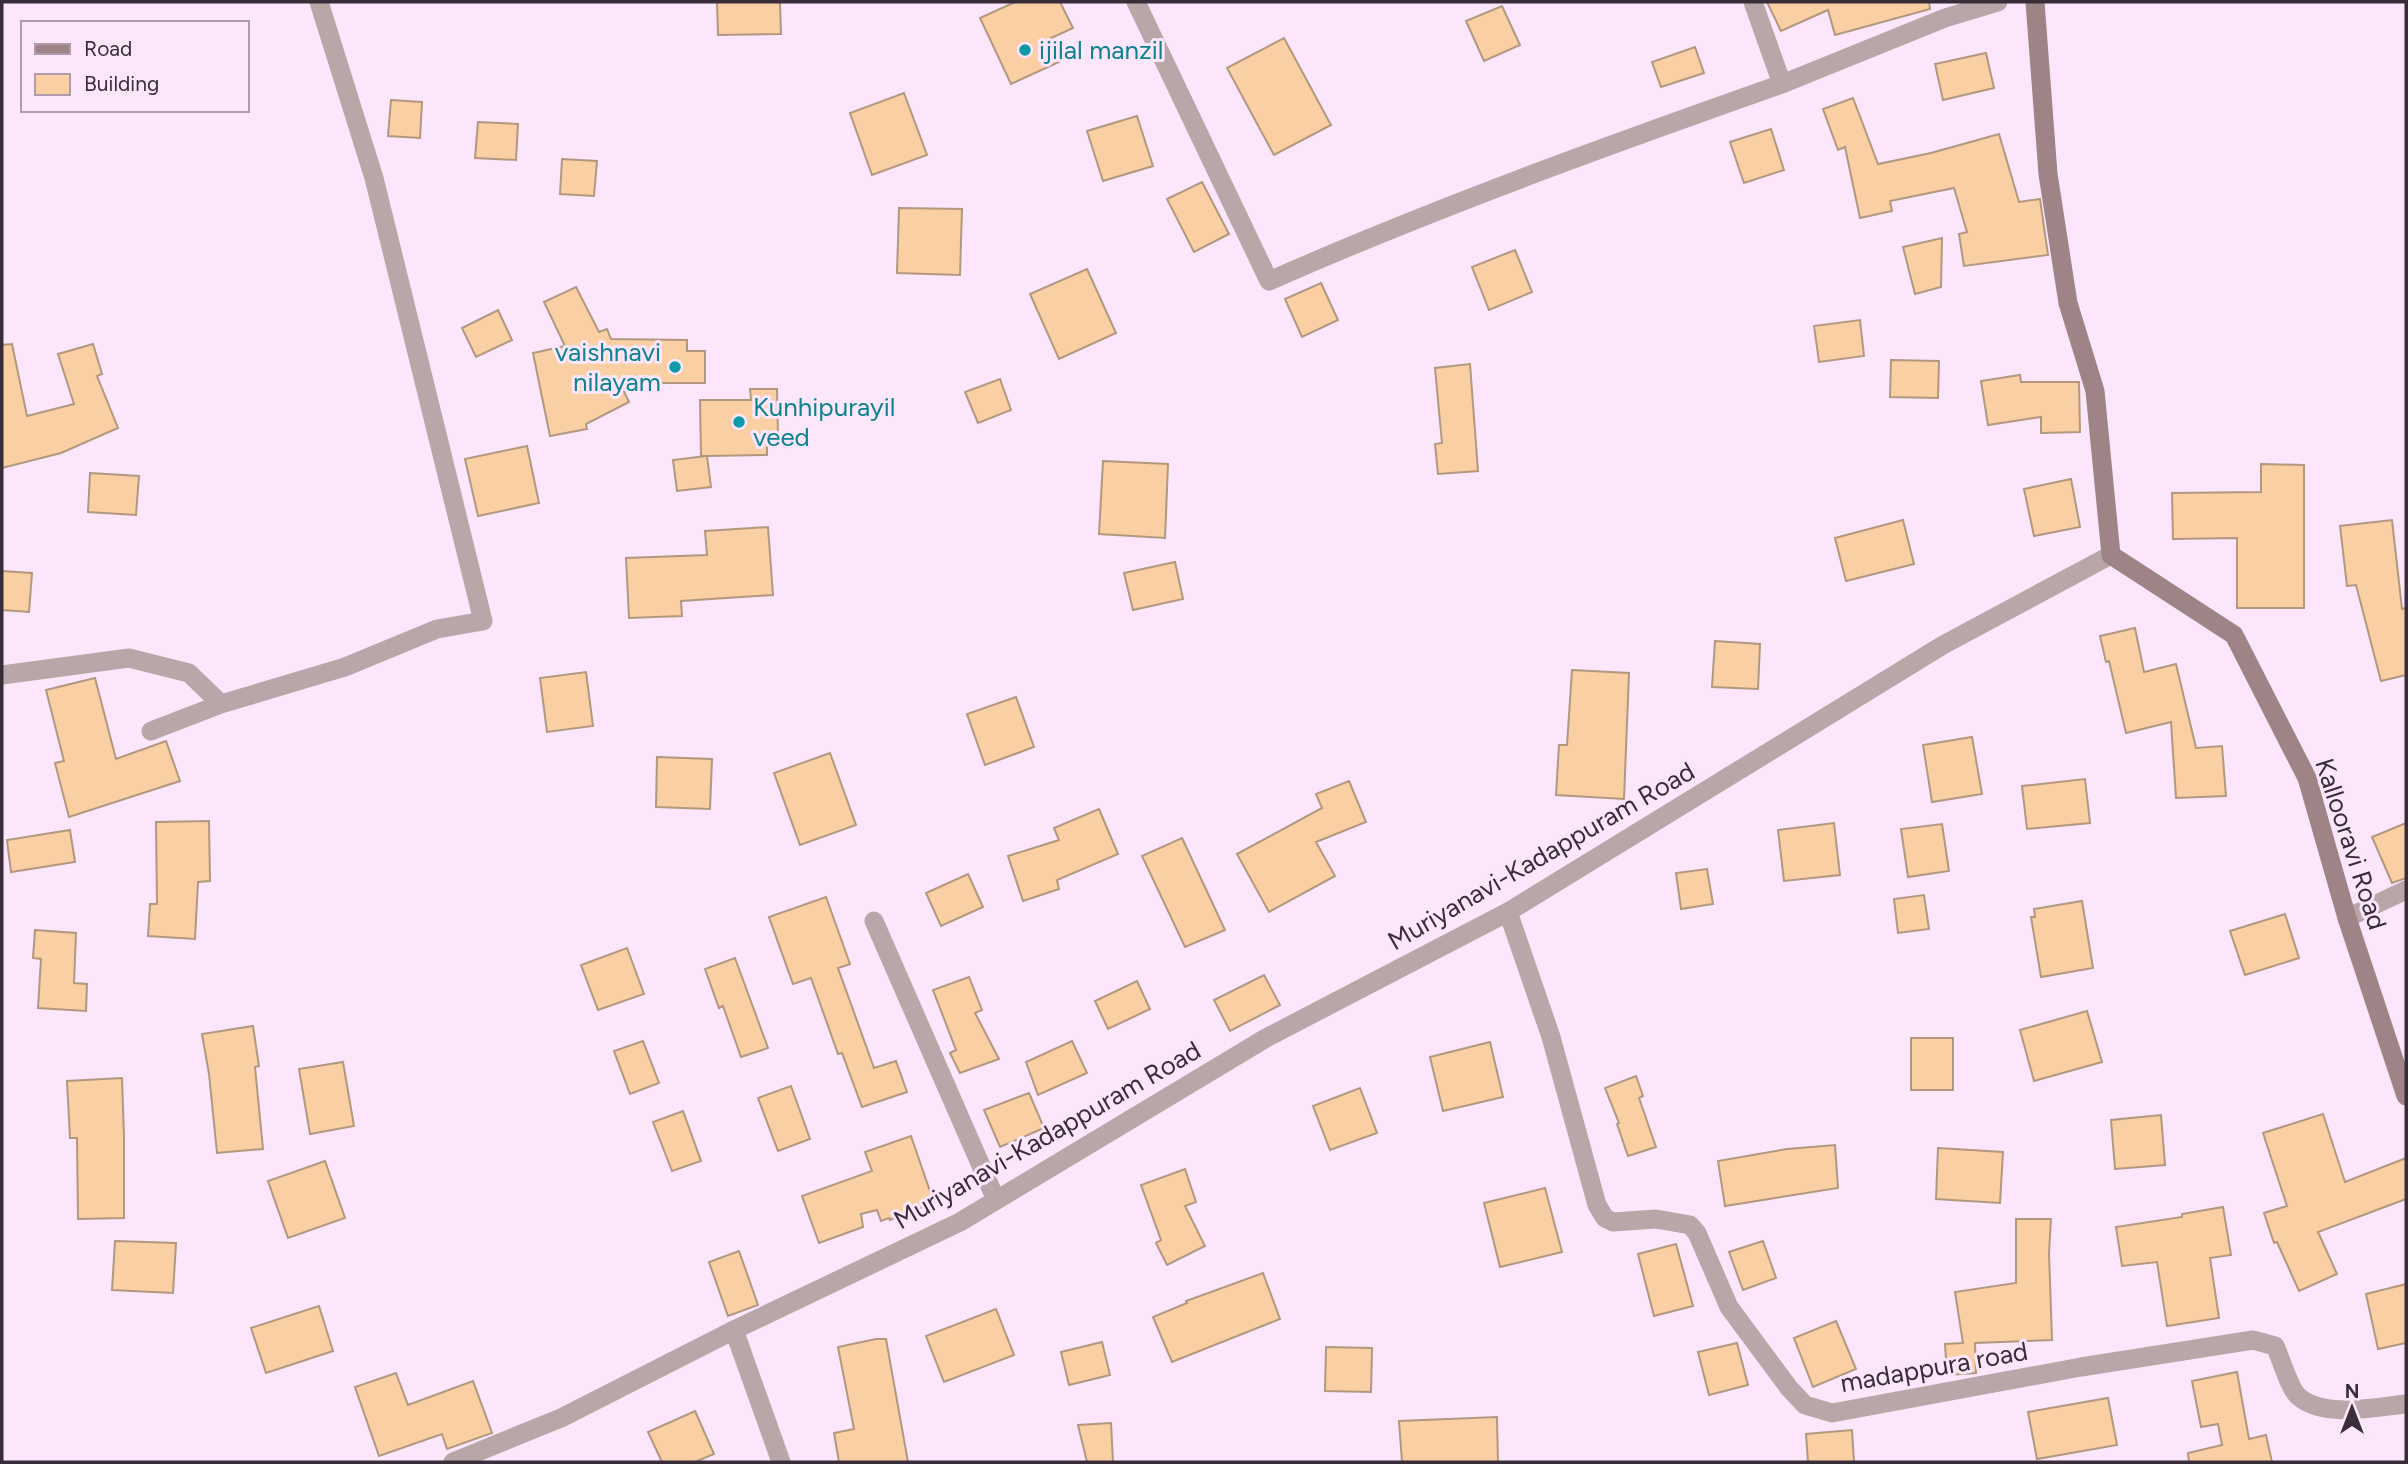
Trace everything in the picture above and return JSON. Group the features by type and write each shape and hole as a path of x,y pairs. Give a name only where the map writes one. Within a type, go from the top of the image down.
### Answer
{"main road":[{"path":"2035,2 2048,174 2068,303 2095,391 2111,555"},
{"name":"Kallooravi Road","path":"2111,555 2234,635 2308,778 2347,918 2406,1096"}],"street":[{"path":"151,731 221,704 345,667 437,629 483,621 374,178 319,2"},
{"path":"1136,2 1269,281 1382,231 1782,84 1945,18 1998,2"},
{"path":"1753,2 1782,84"},
{"name":"Muriyanavi-Kadappuram Road","path":"453,1462 561,1418 734,1330 960,1222 1266,1038 1508,912 1943,645 2111,555"},
{"path":"2,675 129,658 189,673 221,704"},
{"path":"2347,918 2406,890"},
{"name":"madappura road","path":"1508,912 1550,1037 1597,1205 1605,1218 1613,1222 1656,1219 1690,1225 1697,1233 1729,1307 1789,1388 1805,1405 1832,1413 2081,1367 2253,1340 2275,1346 2297,1395 2322,1409 2406,1404"},
{"path":"874,921 996,1200"},
{"path":"734,1330 781,1462"}],"building":[{"path":"717,2 780,2 781,34 718,35"},
{"name":"ijilal manzil","path":"1015,2 1060,2 1073,28 1049,39 1059,62 1011,84 980,18"},
{"path":"1767,2 1929,2 1930,9 1835,35 1828,10 1781,31"},
{"path":"1502,6 1520,45 1484,61 1466,21"},
{"path":"1284,38 1331,125 1274,155 1227,68"},
{"path":"1695,47 1704,73 1661,87 1652,62"},
{"path":"1986,53 1994,88 1943,100 1935,64"},
{"path":"904,93 927,155 872,175 850,113"},
{"path":"1853,98 1878,164 1999,134 2019,202 2040,199 2048,255 1964,266 1959,234 1967,232 1954,188 1890,201 1892,211 1860,218 1845,147 1838,150 1823,109"},
{"path":"391,100 422,102 420,138 388,136"},
{"path":"1137,116 1153,166 1103,181 1087,131"},
{"path":"478,122 518,124 516,160 475,158"},
{"path":"1771,129 1784,170 1744,183 1730,142"},
{"path":"562,159 597,161 594,196 560,194"},
{"path":"1202,182 1229,234 1194,252 1167,199"},
{"path":"899,208 962,209 960,275 897,273"},
{"path":"1942,238 1941,287 1915,294 1903,247"},
{"path":"1515,250 1532,292 1489,310 1472,267"},
{"path":"1087,269 1116,333 1059,359 1030,294"},
{"path":"1321,283 1338,320 1302,337 1285,299"},
{"path":"576,287 599,332 607,329 611,339 687,340 687,351 705,351 705,383 620,383 629,402 586,424 587,429 550,436 533,353 565,346 544,302"},
{"path":"498,310 512,340 476,357 462,328"},
{"path":"1860,320 1864,356 1819,362 1814,326"},
{"path":"12,344 27,416 74,404 58,354 93,344 102,374 97,376 118,428 61,453 2,468 2,345"},
{"path":"1891,360 1939,361 1938,398 1890,397"},
{"path":"1470,364 1478,471 1438,474 1435,444 1442,443 1435,368"},
{"path":"2020,375 2021,382 2079,382 2080,432 2041,433 2041,417 1988,425 1981,381"},
{"path":"1000,379 1011,410 978,423 965,392"},
{"name":"Kunhipurayil veed","path":"750,389 777,389 778,435 767,435 767,455 707,456 711,487 677,491 673,460 706,456 701,456 700,400 751,400"},
{"path":"527,446 539,503 478,516 465,459"},
{"path":"1103,461 1168,464 1165,538 1099,534"},
{"path":"2261,464 2304,465 2304,608 2237,608 2237,538 2173,539 2172,493 2261,492"},
{"path":"90,473 139,476 136,515 88,512"},
{"path":"2071,479 2080,527 2034,536 2024,489"},
{"path":"1903,520 1914,564 1846,581 1835,538"},
{"path":"2392,520 2402,609 2406,608 2406,675 2381,681 2356,585 2347,586 2340,526"},
{"path":"768,527 773,595 681,601 682,616 629,618 626,558 707,555 705,531"},
{"path":"1175,562 1183,599 1133,610 1124,573"},
{"path":"2,571 32,573 29,612 2,610"},
{"path":"2135,628 2144,672 2176,664 2196,748 2222,746 2226,796 2176,798 2171,722 2126,733 2109,661 2106,662 2100,636"},
{"path":"1715,641 1760,644 1758,689 1712,687"},
{"path":"1572,670 1629,673 1624,799 1556,795 1559,745 1567,745"},
{"path":"586,672 593,726 547,732 540,678"},
{"path":"95,678 116,759 166,741 180,781 69,817 55,763 64,761 46,690"},
{"path":"1016,697 1034,747 985,765 967,714"},
{"path":"1972,737 1982,794 1932,802 1923,745"},
{"path":"830,753 856,825 800,845 774,773"},
{"path":"657,757 712,759 710,809 656,807"},
{"path":"2085,779 2090,823 2027,829 2022,786"},
{"path":"1349,781 1366,822 1316,842 1335,876 1269,912 1237,854 1322,808 1316,794"},
{"path":"1099,809 1118,854 1057,880 1059,889 1023,901 1008,856 1059,840 1054,828"},
{"path":"209,821 210,881 198,882 195,939 148,936 150,904 157,904 156,822"},
{"path":"1834,823 1840,875 1784,881 1778,830"},
{"path":"2406,823 2406,878 2392,883 2372,837"},
{"path":"1942,824 1949,871 1908,877 1901,829"},
{"path":"70,830 75,862 11,872 7,840"},
{"path":"1182,838 1225,930 1185,947 1142,856"},
{"path":"1707,869 1713,904 1681,909 1676,873"},
{"path":"968,874 983,907 941,926 926,893"},
{"path":"1924,895 1929,929 1898,933 1894,899"},
{"path":"826,897 850,964 838,968 874,1068 896,1061 907,1092 862,1107 842,1053 838,1054 811,978 793,984 769,917"},
{"path":"2082,901 2093,968 2041,977 2031,917 2035,917 2034,909"},
{"path":"2285,914 2299,958 2245,975 2230,931"},
{"path":"35,930 76,933 74,983 87,984 86,1011 38,1008 41,959 33,958"},
{"path":"627,948 644,994 598,1010 581,965"},
{"path":"735,958 768,1048 741,1057 723,1006 719,1008 705,969"},
{"path":"1264,975 1280,1005 1230,1031 1214,1000"},
{"path":"969,977 982,1010 975,1013 999,1059 960,1073 950,1053 956,1050 933,990"},
{"path":"1137,981 1150,1009 1108,1029 1095,1001"},
{"path":"2087,1011 2102,1062 2034,1081 2020,1030"},
{"path":"253,1026 259,1066 255,1067 263,1149 217,1153 202,1034"},
{"path":"1911,1038 1953,1038 1953,1090 1911,1090"},
{"path":"643,1041 659,1083 630,1094 614,1051"},
{"path":"1072,1041 1087,1073 1038,1095 1026,1062"},
{"path":"1490,1042 1503,1097 1443,1111 1430,1057"},
{"path":"343,1062 354,1126 310,1134 299,1069"},
{"path":"1636,1076 1643,1096 1639,1098 1656,1147 1628,1156 1605,1088"},
{"path":"122,1078 124,1218 78,1219 77,1138 70,1138 67,1081"},
{"path":"791,1086 810,1139 778,1151 758,1098"},
{"path":"1360,1088 1377,1133 1330,1150 1313,1106"},
{"path":"1029,1093 1044,1128 1000,1147 984,1110"},
{"path":"683,1111 701,1161 672,1171 653,1122"},
{"path":"2323,1114 2345,1182 2406,1158 2406,1199 2318,1232 2337,1274 2299,1291 2277,1242 2274,1243 2264,1213 2287,1206 2263,1133"},
{"path":"2161,1115 2165,1165 2115,1169 2111,1120"},
{"path":"911,1136 934,1203 890,1220 881,1221 877,1210 861,1214 863,1227 819,1243 802,1196 872,1171 865,1152"},
{"path":"1835,1145 1838,1188 1725,1206 1718,1161 1787,1149"},
{"path":"1938,1148 2003,1152 2000,1203 1936,1199"},
{"path":"325,1161 345,1218 288,1238 268,1181"},
{"path":"1185,1169 1196,1202 1185,1206 1205,1246 1167,1265 1156,1243 1161,1240 1141,1185"},
{"path":"1545,1188 1562,1252 1500,1267 1484,1203"},
{"path":"2223,1207 2231,1255 2210,1258 2219,1318 2167,1326 2157,1262 2122,1266 2116,1227 2182,1217 2182,1214"},
{"path":"2016,1219 2051,1219 2049,1253 2052,1340 1975,1343 1976,1373 1947,1375 1945,1344 1963,1343 1955,1292 2016,1283"},
{"path":"115,1241 176,1243 173,1293 112,1290"},
{"path":"1763,1241 1776,1278 1743,1290 1729,1252"},
{"path":"1676,1244 1693,1306 1654,1316 1638,1254"},
{"path":"739,1251 758,1305 728,1316 709,1262"},
{"path":"1263,1273 1280,1319 1172,1362 1153,1317 1187,1303 1186,1301"},
{"path":"2406,1284 2406,1343 2378,1349 2366,1294"},
{"path":"319,1306 333,1351 266,1373 251,1328"},
{"path":"996,1309 1014,1355 944,1382 926,1336"},
{"path":"1836,1321 1856,1369 1813,1387 1794,1338"},
{"path":"886,1339 908,1462 839,1462 834,1433 854,1429 838,1347"},
{"path":"1102,1342 1110,1375 1069,1385 1061,1352"},
{"path":"1737,1343 1748,1385 1709,1395 1698,1352"},
{"path":"1326,1347 1372,1348 1371,1392 1325,1391"},
{"path":"2237,1372 2249,1439 2266,1435 2272,1462 2189,1462 2188,1453 2222,1445 2218,1424 2201,1427 2192,1381"},
{"path":"396,1373 408,1405 473,1381 492,1433 447,1449 442,1434 379,1456 355,1387"},
{"path":"2108,1398 2117,1445 2037,1459 2028,1412"},
{"path":"695,1411 714,1454 695,1462 662,1462 648,1432"},
{"path":"1497,1417 1498,1462 1402,1462 1399,1421"},
{"path":"1111,1423 1113,1462 1087,1462 1078,1425"},
{"path":"1852,1430 1854,1462 1808,1462 1806,1434"}],"place":[{"name":"ijilal manzil","path":"1025,50"},
{"name":"vaishnavi nilayam","path":"675,367"},
{"name":"Kunhipurayil veed","path":"739,422"}]}
